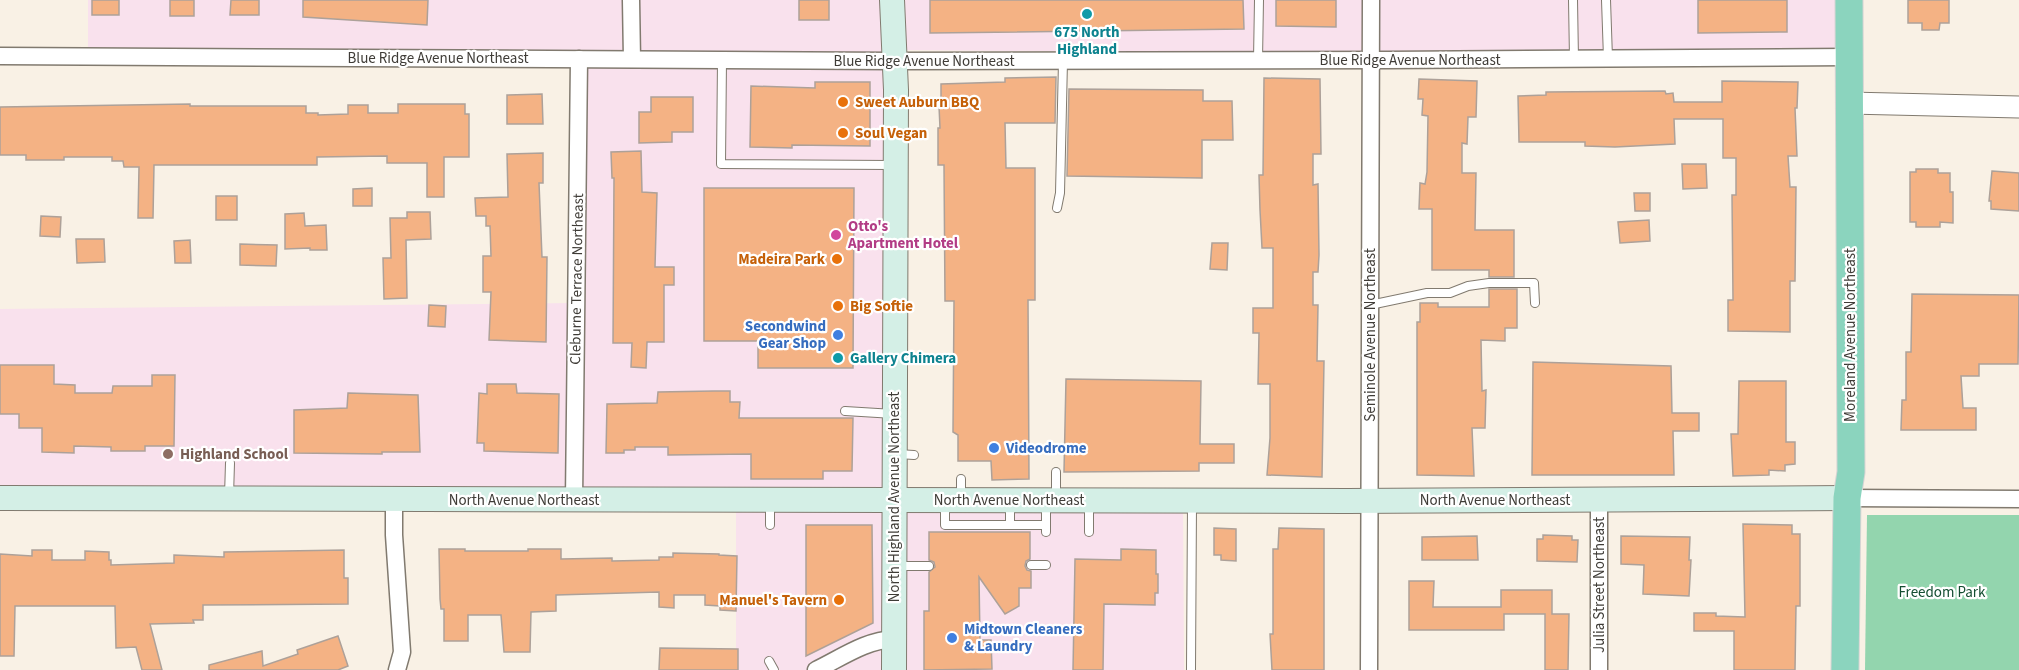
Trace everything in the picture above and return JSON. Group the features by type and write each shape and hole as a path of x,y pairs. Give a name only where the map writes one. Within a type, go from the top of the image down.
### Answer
{"highway":[{"name":"Moreland Avenue Northeast","path":"1845,670 1846,498 1851,472 1848,57 1850,0"}],"main road":[{"name":"North Highland Avenue Northeast","path":"892,0 896,165 895,414 904,454 894,500 894,670"},
{"name":"North Avenue Northeast","path":"0,498 894,500 956,493 1010,499 1089,500 1846,498"}],"street":[{"path":"631,0 632,59"},
{"name":"Seminole Avenue Northeast","path":"1370,670 1371,0"},
{"name":"Blue Ridge Avenue Northeast","path":"0,56 895,61 1848,57"},
{"name":"Cleburne Terrace Northeast","path":"574,500 579,59"},
{"path":"1849,103 2019,107"},
{"name":"North Avenue Northeast","path":"1846,498 2019,499"},
{"path":"394,499 394,535 402,652 398,670"},
{"name":"Julia Street Northeast","path":"1599,499 1599,670"},
{"path":"816,670 868,644 894,639"}],"lane":[{"path":"1258,60 1259,0"},
{"path":"1573,0 1574,59"},
{"path":"1606,0 1608,58"},
{"path":"722,60 721,164 896,165"},
{"path":"1057,208 1060,193 1063,61"},
{"path":"1370,305 1427,293 1450,293 1468,286 1490,283 1534,283 1535,303"},
{"path":"845,411 895,414"},
{"path":"229,499 230,463"},
{"path":"956,493 945,529 1010,525 1046,528 1056,472"},
{"path":"1010,499 1010,525"},
{"path":"770,500 770,525"},
{"path":"1089,500 1089,532"},
{"path":"1191,670 1192,500"},
{"path":"1031,565 1046,565"},
{"path":"894,566 929,566"},
{"path":"769,661 774,670"}],"shaded area":[{"path":"88,0 1849,0 1848,57 899,50 905,499 1183,500 1184,670 736,670 736,505 0,496 0,309 574,303 574,62 88,57"}],"green space":[{"name":"Freedom Park","path":"1867,515 2019,515 2019,670 1865,670"}],"building":[{"path":"92,0 119,0 119,15 92,15"},
{"path":"170,0 194,0 194,16 170,16"},
{"path":"231,0 259,0 259,15 230,15"},
{"path":"303,0 428,0 427,25 303,17"},
{"path":"799,0 829,0 829,20 799,20"},
{"name":"675 North Highland","path":"930,0 1243,0 1244,29 930,33"},
{"path":"1276,0 1336,0 1336,27 1276,26"},
{"path":"1698,0 1787,0 1787,32 1698,33"},
{"path":"1908,0 1949,0 1949,23 1940,23 1939,30 1922,30 1922,23 1908,23"},
{"path":"1056,77 1055,123 1005,123 1006,168 1035,168 1035,300 1028,300 1029,479 992,480 991,461 958,461 958,435 953,432 954,301 945,301 944,165 938,165 941,84 1005,82 1005,78"},
{"path":"1264,78 1320,79 1321,154 1313,154 1313,185 1318,184 1319,255 1318,272 1313,272 1313,305 1318,305 1317,361 1324,361 1322,477 1267,475 1270,384 1258,384 1259,333 1253,333 1253,308 1273,308 1273,248 1262,248 1260,210 1259,175 1263,175"},
{"path":"1419,79 1477,81 1476,117 1468,117 1467,144 1462,143 1462,173 1476,173 1475,230 1514,230 1514,277 1489,277 1489,270 1432,270 1432,209 1419,209 1420,183 1425,184 1427,172 1428,116 1422,115 1423,99 1418,99"},
{"path":"1722,81 1798,82 1797,108 1795,108 1797,156 1788,156 1790,187 1796,187 1795,281 1790,281 1790,332 1728,331 1728,300 1733,300 1732,195 1736,195 1736,158 1723,158 1723,119 1674,119 1675,144 1615,147 1585,146 1585,142 1519,142 1518,96 1546,95 1546,92 1665,91 1666,94 1673,93 1674,102 1722,102"},
{"path":"815,82 870,82 870,146 750,147 751,86 815,88"},
{"path":"1069,89 1203,90 1203,101 1232,101 1233,140 1202,140 1202,178 1067,176"},
{"path":"542,94 543,124 507,124 507,95"},
{"path":"651,97 693,97 693,132 672,132 672,142 639,143 639,112 651,112"},
{"path":"190,104 190,106 306,106 306,113 318,113 318,115 348,114 348,105 368,105 368,113 398,113 398,104 465,104 465,114 469,114 469,157 444,157 444,197 427,197 427,163 387,163 387,156 317,157 317,165 154,165 153,218 138,218 139,167 124,167 123,161 112,161 112,157 26,160 26,155 0,155 0,107"},
{"path":"641,151 642,192 657,193 655,267 674,267 674,285 664,285 664,342 647,342 646,368 631,367 632,343 613,343 614,178 612,178 611,152"},
{"path":"543,153 543,183 539,183 542,257 547,257 546,342 489,340 491,292 483,292 483,256 491,256 490,226 486,226 486,216 476,216 475,198 508,197 507,154"},
{"path":"1682,164 1706,164 1707,188 1683,189"},
{"path":"1916,169 1938,169 1938,173 1950,173 1950,192 1953,192 1953,223 1940,222 1940,227 1916,227 1916,222 1910,222 1910,172 1916,172"},
{"path":"1992,171 2019,173 2019,211 1991,209 1991,201 1989,201"},
{"path":"372,188 372,206 353,206 353,189"},
{"path":"704,188 854,188 853,368 758,368 758,341 704,341"},
{"path":"1634,193 1650,193 1650,211 1635,211"},
{"path":"216,196 237,196 237,220 216,220"},
{"path":"407,212 430,212 431,239 406,240 407,298 384,299 383,258 391,258 390,218 407,218"},
{"path":"304,213 305,226 326,225 327,250 285,249 285,214"},
{"path":"41,216 61,217 60,237 40,236"},
{"path":"1649,220 1650,241 1620,243 1618,222"},
{"path":"76,239 104,239 105,262 77,263"},
{"path":"190,240 191,263 175,263 174,241"},
{"path":"1212,243 1228,243 1227,270 1210,269"},
{"path":"240,244 277,245 276,266 240,265"},
{"path":"1489,289 1517,289 1517,328 1505,328 1505,341 1481,340 1482,391 1486,390 1485,428 1472,428 1474,476 1417,475 1417,322 1420,322 1420,303 1438,303 1438,307 1489,307"},
{"path":"1912,294 2019,295 2018,364 1979,364 1979,376 1961,376 1963,408 1976,408 1976,430 1901,430 1902,400 1906,400 1906,352 1911,352"},
{"path":"429,305 446,306 445,327 428,326"},
{"path":"1533,362 1671,366 1672,413 1699,413 1699,431 1673,431 1674,475 1532,475"},
{"path":"0,365 54,365 54,384 75,385 75,393 112,393 113,386 152,386 152,375 175,375 174,446 145,446 145,451 111,451 111,447 74,446 74,453 42,452 42,428 19,428 19,414 0,414"},
{"path":"1066,379 1201,381 1200,444 1234,444 1234,463 1199,463 1199,471 1064,472"},
{"path":"1739,381 1786,381 1786,442 1795,442 1795,464 1785,465 1785,471 1769,470 1769,475 1733,476 1731,434 1738,434"},
{"path":"487,384 516,384 517,393 559,394 558,453 484,451 484,443 477,443 479,393 487,394"},
{"path":"730,391 730,402 740,402 739,418 853,418 852,471 823,471 823,479 751,479 751,454 668,455 668,447 635,447 635,450 624,450 624,453 606,453 607,404 657,403 658,392"},
{"path":"348,393 418,395 420,452 294,453 294,410 347,408"},
{"path":"1743,524 1792,525 1792,534 1800,534 1800,606 1796,606 1795,670 1734,670 1734,631 1694,631 1694,613 1745,617"},
{"path":"806,525 872,525 873,623 806,656"},
{"path":"1214,528 1236,529 1236,561 1221,560 1221,555 1214,555"},
{"path":"1279,528 1324,529 1324,670 1272,670 1270,634 1273,634 1273,549 1278,549"},
{"path":"929,532 1030,532 1030,559 1026,561 1025,566 1031,571 1031,588 1019,588 1019,606 1005,614 979,577 980,640 991,640 992,669 924,670 924,611 929,611 929,572 935,567 934,562 929,560"},
{"path":"1543,535 1572,536 1572,540 1578,540 1577,562 1537,561 1537,539 1543,539"},
{"path":"1477,536 1478,560 1422,560 1422,537"},
{"path":"1621,536 1690,537 1689,596 1643,594 1644,565 1621,564"},
{"path":"439,549 528,551 528,549 561,549 561,559 612,558 612,561 659,560 659,557 673,557 673,553 737,556 736,611 720,610 720,606 705,605 705,595 674,595 674,608 659,607 659,592 556,595 556,611 531,612 530,652 504,652 501,615 468,615 468,641 444,641"},
{"path":"1121,549 1156,550 1158,593 1155,593 1155,605 1104,604 1103,670 1073,670 1075,559 1121,560"},
{"path":"32,550 52,550 52,560 85,560 85,551 109,552 111,565 174,563 174,555 224,557 224,552 344,550 344,578 348,578 348,604 203,605 203,620 193,620 194,623 150,624 162,670 142,670 136,647 116,648 115,606 15,606 14,656 0,656 0,554 32,556"},
{"path":"1409,581 1434,581 1433,607 1501,607 1501,590 1552,590 1552,614 1569,614 1568,670 1545,670 1545,614 1504,614 1504,630 1409,630"},
{"path":"338,636 348,666 338,670 209,670 209,665 262,651 263,666 298,654 297,650"},
{"path":"660,648 738,649 738,670 659,670"}],"place":[{"name":"675 North Highland","path":"1087,14"},
{"name":"Sweet Auburn BBQ","path":"843,102"},
{"name":"Soul Vegan","path":"843,133"},
{"name":"Otto's Apartment Hotel","path":"836,235"},
{"name":"Madeira Park","path":"837,259"},
{"name":"Big Softie","path":"838,306"},
{"name":"Secondwind Gear Shop","path":"838,335"},
{"name":"Gallery Chimera","path":"838,358"},
{"name":"Videodrome","path":"994,448"},
{"name":"Highland School","path":"168,454"},
{"name":"Manuel's Tavern","path":"839,600"},
{"name":"Midtown Cleaners & Laundry","path":"952,638"}]}
